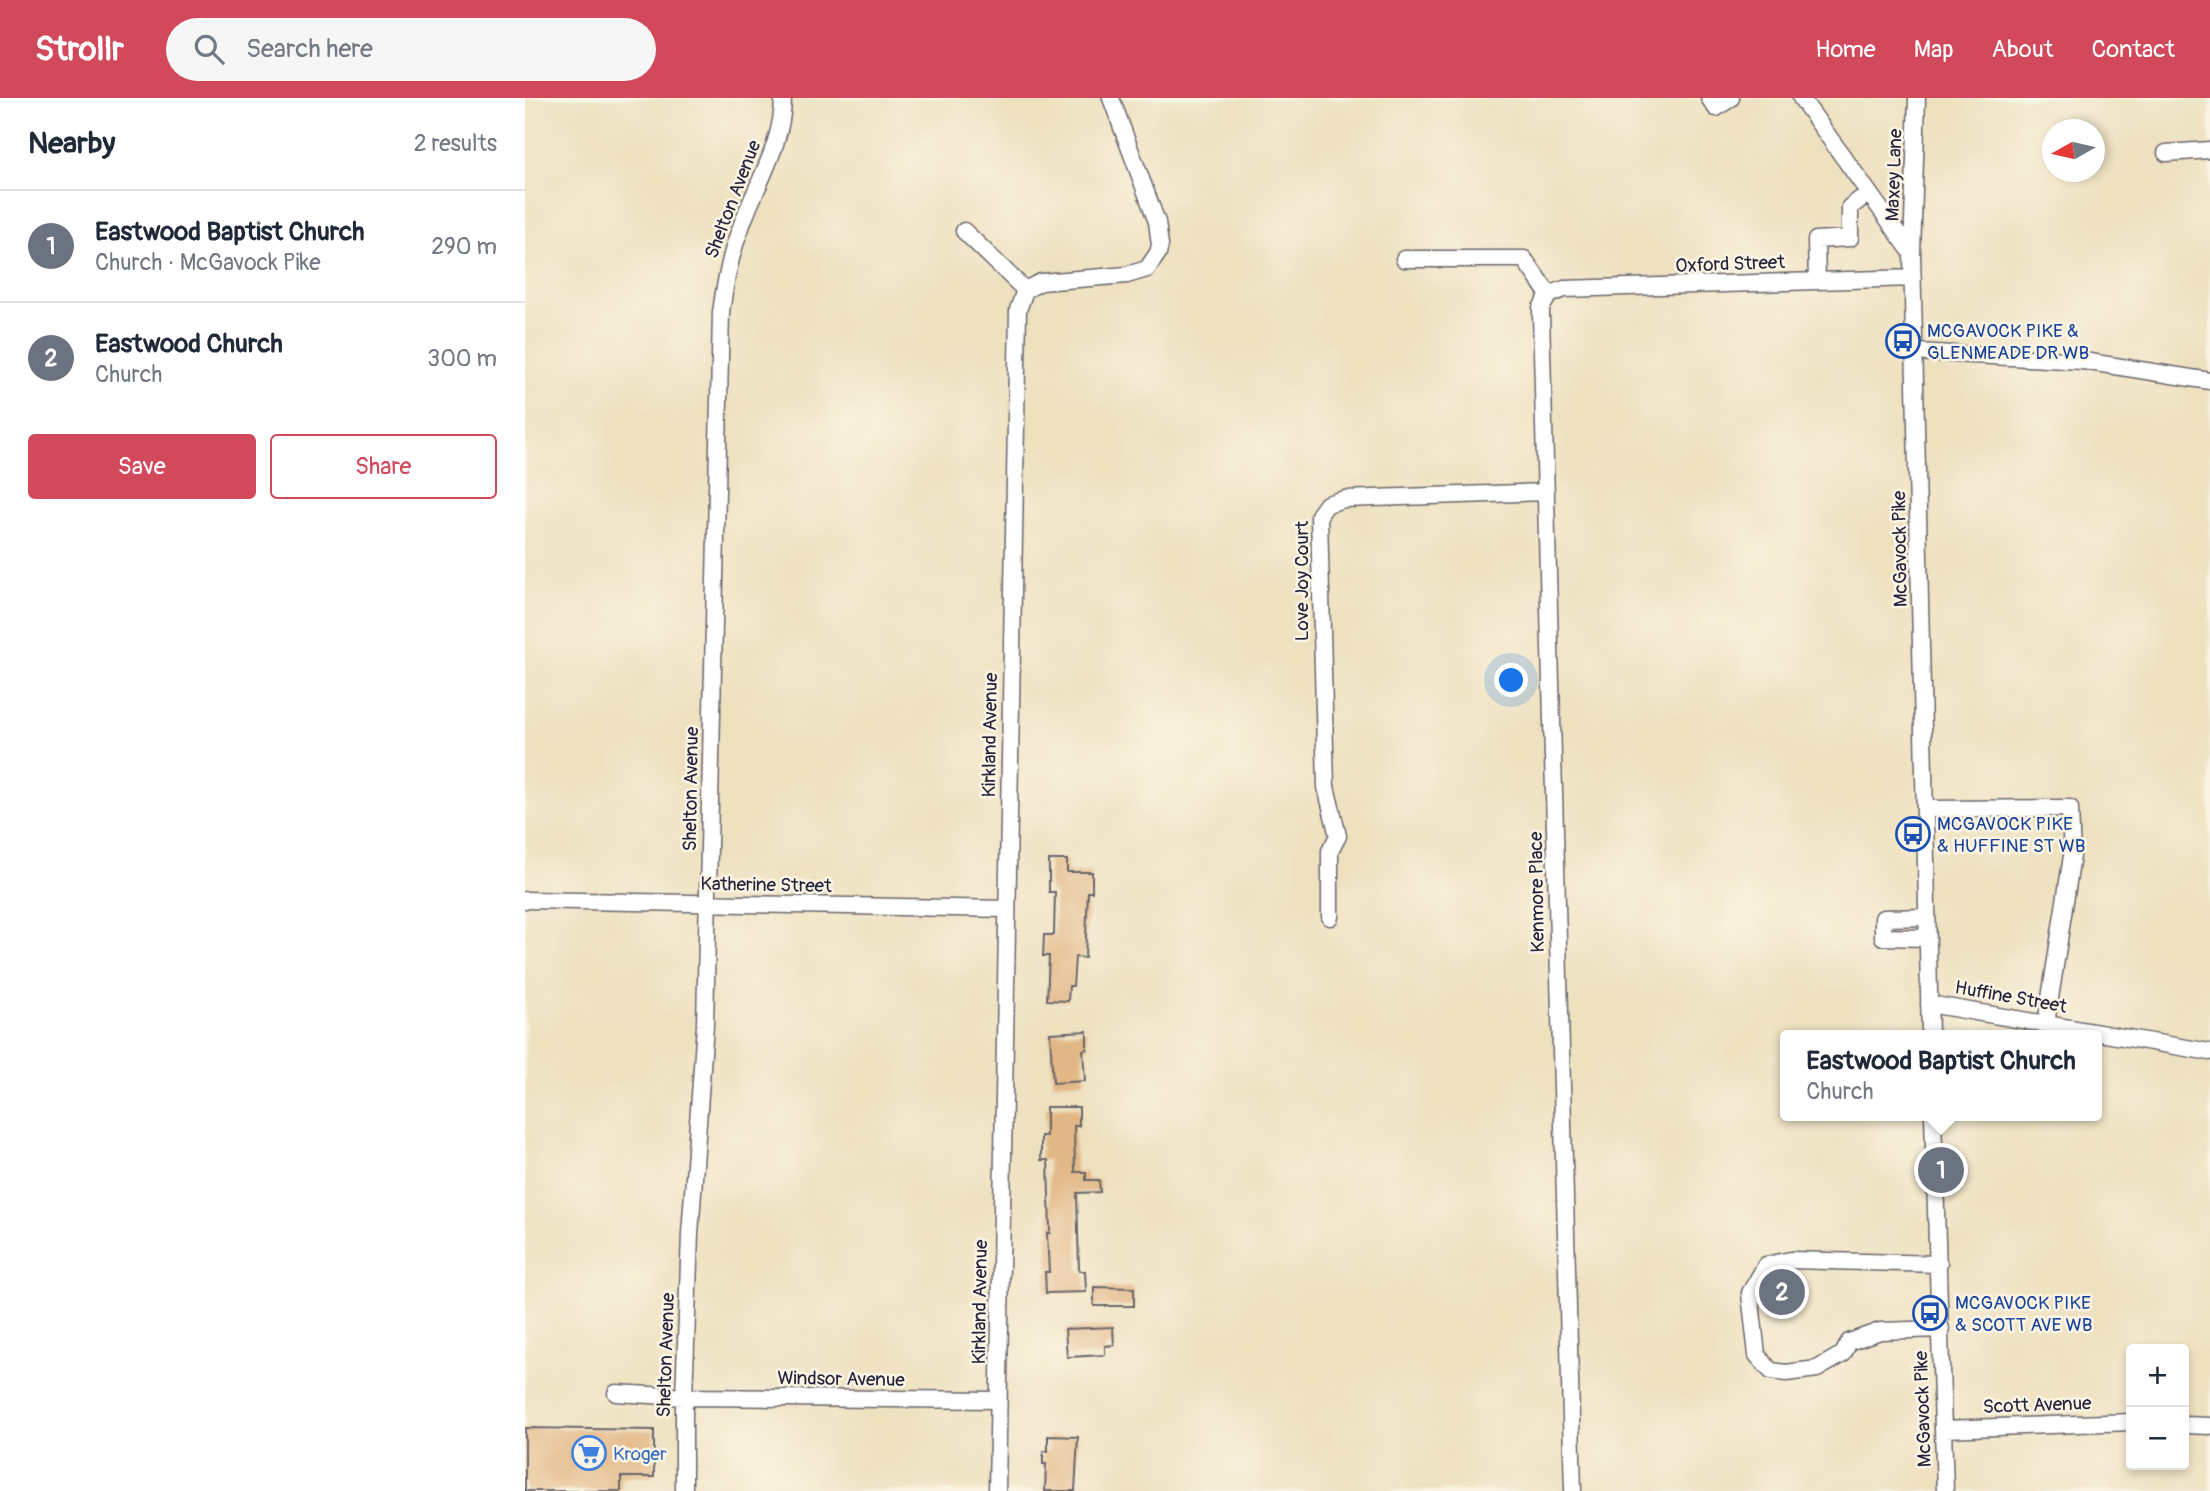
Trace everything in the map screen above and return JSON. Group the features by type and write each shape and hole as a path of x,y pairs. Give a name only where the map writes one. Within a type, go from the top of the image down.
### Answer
{"street":[{"name":"Shelton Avenue","path":"684,1491 684,1397 690,1234 705,1024 721,312 727,271 741,226 775,148 783,98"},
{"path":"964,231 1025,290 1041,282 1127,275 1147,269 1160,245 1157,222 1111,98"},
{"path":"1709,98 1716,108 1731,98"},
{"path":"1801,98 1912,253"},
{"name":"Maxey Lane","path":"1912,253 1917,98"},
{"path":"2166,153 2210,150"},
{"path":"1817,281 1816,240 1850,238 1850,207 1869,193"},
{"name":"McGavock Pike","path":"1912,253 1930,1030"},
{"path":"1405,259 1524,259 1549,295"},
{"name":"Oxford Street","path":"1549,295 1564,289 1913,278"},
{"name":"Kirkland Avenue","path":"997,1491 1018,310 1025,290"},
{"name":"Kenmore Place","path":"1549,295 1541,308 1541,315 1573,1491"},
{"path":"1916,352 2083,361 2210,381"},
{"name":"Love Joy Court","path":"1330,917 1330,851 1338,836 1326,787 1319,515 1327,503 1344,499 1546,492"},
{"path":"1925,809 2070,808 2072,856 2046,1024"},
{"name":"Katherine Street","path":"525,900 1007,909"},
{"path":"1927,917 1883,918 1883,937 1928,938"},
{"name":"Huffine Street","path":"1929,1004 2081,1030"},
{"name":"Huffine Street","path":"2102,1034 2210,1052"},
{"name":"McGavock Pike","path":"1933,1121 1945,1491"},
{"path":"1939,1264 1791,1260 1766,1265 1751,1293 1757,1355 1771,1371 1786,1373 1817,1369 1843,1354 1849,1342 1880,1331 1941,1329"},
{"name":"Windsor Avenue","path":"616,1393 684,1397 998,1400"},
{"name":"Scott Avenue","path":"1945,1429 2126,1422"},
{"path":"2189,1425 2210,1426"}],"building":[{"path":"1049,860 1067,860 1067,872 1092,872 1092,892 1088,892 1085,958 1075,957 1073,986 1069,986 1068,1001 1047,1000 1049,956 1043,956 1044,935 1054,935 1055,892 1049,892"},
{"path":"1087,1031 1087,1049 1083,1050 1085,1081 1053,1083 1050,1033"},
{"path":"1046,1107 1079,1107 1079,1126 1074,1126 1075,1172 1086,1172 1086,1180 1099,1180 1100,1192 1077,1193 1079,1271 1085,1271 1086,1292 1046,1293 1045,1272 1049,1272 1047,1233 1050,1233 1048,1160 1041,1160 1041,1136 1046,1136"},
{"path":"1094,1287 1134,1288 1134,1306 1094,1306"},
{"path":"1113,1327 1114,1345 1105,1346 1105,1355 1067,1357 1065,1329"},
{"name":"Kroger","path":"525,1428 654,1430 654,1477 621,1477 621,1491 525,1491"},
{"path":"1048,1436 1078,1437 1075,1491 1045,1491 1046,1464 1043,1464 1043,1451 1048,1451"}],"place":[{"name":"MCGAVOCK PIKE & GLENMEADE DR WB","path":"1903,341"},
{"name":"MCGAVOCK PIKE & HUFFINE ST WB","path":"1913,834"},
{"name":"Eastwood Baptist Church","path":"1941,1170"},
{"name":"Eastwood Church","path":"1782,1292"},
{"name":"MCGAVOCK PIKE & SCOTT AVE WB","path":"1930,1313"},
{"name":"Kroger","path":"589,1453"}]}
